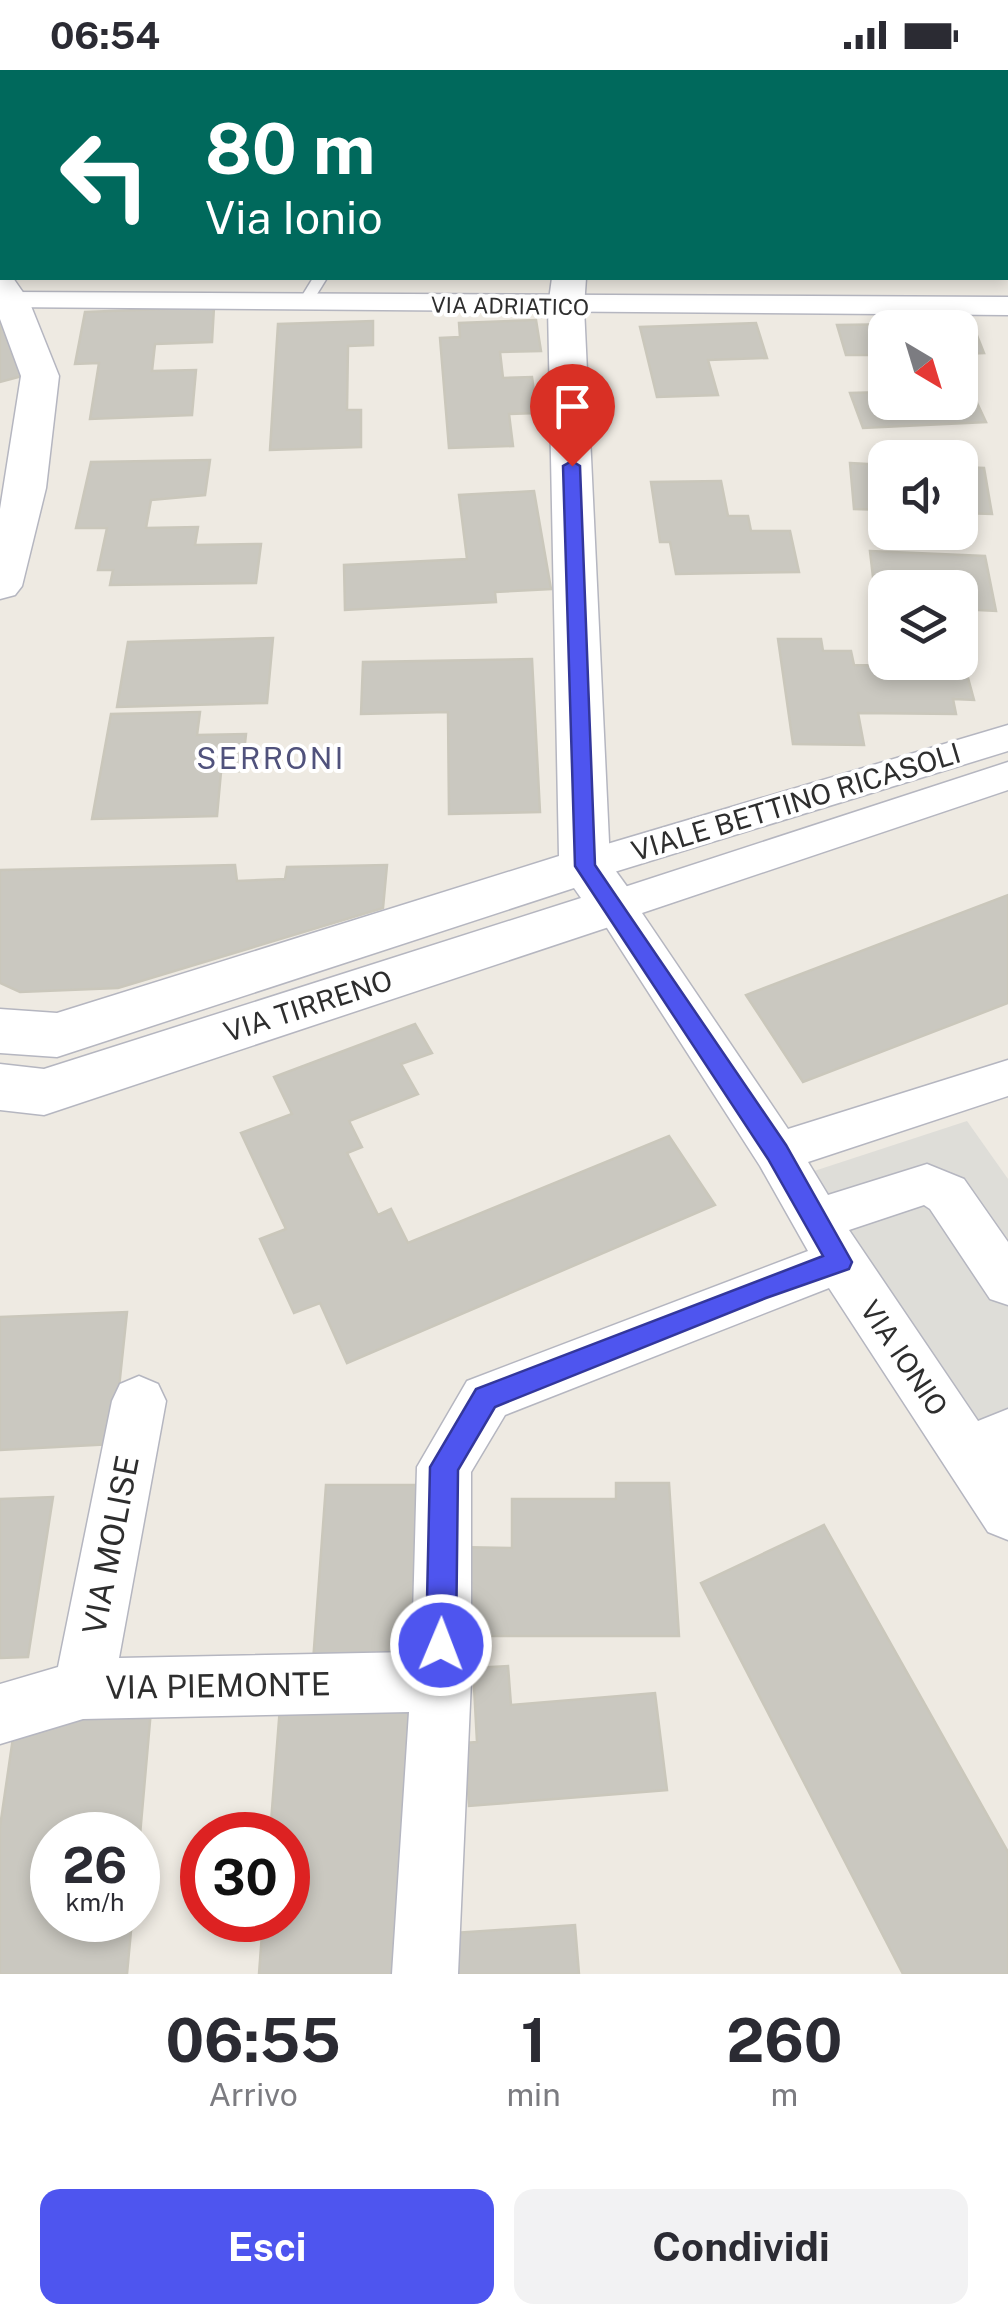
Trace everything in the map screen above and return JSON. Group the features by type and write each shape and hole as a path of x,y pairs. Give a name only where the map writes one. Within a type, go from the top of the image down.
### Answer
{"street":[{"name":"VIA ADRIATICO","path":"6,292 304,304 568,292 1008,306"},
{"path":"0,584 13,489 40,376 6,292"},
{"path":"568,292 600,886"},
{"name":"VIALE BETTINO RICASOLI","path":"600,886 1008,738"},
{"name":"VIALE BETTINO RICASOLI","path":"600,886 1008,776"},
{"name":"VIA TIRRENO","path":"0,1031 57,1035 600,886"},
{"name":"VIA TIRRENO","path":"13,1097 600,886"},
{"name":"VIA IONIO","path":"600,886 777,1152 828,1241 988,1444 1008,1513"},
{"path":"777,1152 1008,1078"},
{"path":"425,1974 440,1681 444,1467 486,1398 760,1289 828,1241 927,1184 948,1194 1008,1283"},
{"name":"VIA MOLISE","path":"83,1689 139,1401"},
{"name":"VIA PIEMONTE","path":"0,1714 83,1689 440,1681"}],"lane":[{"path":"304,304 319,280"}],"shaded area":[{"path":"967,1121 1008,1179 1008,1491 805,1174"}],"building":[{"path":"214,307 212,342 155,344 152,371 196,370 192,415 90,419 99,363 75,364 85,312"},
{"path":"0,308 20,352 12,354 26,375 0,382"},
{"path":"536,320 541,351 500,352 503,378 532,377 537,413 509,414 513,446 449,448 440,338 460,337 459,323"},
{"path":"373,321 373,345 348,346 347,410 361,410 361,447 270,450 278,324"},
{"path":"756,323 767,358 708,360 718,395 657,397 640,327"},
{"path":"837,325 868,325 868,355 846,355"},
{"path":"868,392 868,420 978,420 978,405 986,422 863,428 850,393"},
{"path":"210,460 205,495 151,500 146,528 198,527 195,545 261,544 256,583 110,585 113,570 98,570 107,528 76,528 91,462"},
{"path":"850,463 868,464 868,509 854,509"},
{"path":"978,468 984,468 992,514 978,514"},
{"path":"721,481 728,516 748,516 751,531 790,531 799,572 676,574 670,542 660,542 651,482"},
{"path":"534,491 551,589 495,592 496,602 345,610 344,565 467,559 459,495"},
{"path":"870,551 985,556 996,611 978,610 978,570 872,570"},
{"path":"273,638 267,703 117,707 128,642"},
{"path":"778,639 821,639 823,651 851,651 854,665 868,665 868,680 969,680 974,700 953,699 956,714 858,713 864,745 793,744"},
{"path":"532,659 540,812 449,814 448,712 361,714 363,662"},
{"path":"200,712 197,735 246,734 242,771 221,772 217,816 92,819 111,714"},
{"path":"235,865 237,881 285,879 287,867 387,865 383,908 118,988 20,992 0,983 0,870"},
{"path":"1008,895 1008,1003 803,1082 746,995"},
{"path":"415,1024 432,1053 401,1064 418,1094 349,1121 362,1147 347,1153 378,1215 391,1209 408,1243 669,1136 715,1205 347,1363 320,1303 294,1313 260,1239 286,1229 241,1133 292,1114 274,1077"},
{"path":"127,1312 113,1444 0,1450 0,1317"},
{"path":"616,1483 669,1483 679,1636 458,1636 459,1547 512,1548 512,1499 616,1499"},
{"path":"326,1485 429,1485 424,1662 313,1662"},
{"path":"53,1497 28,1657 0,1658 0,1499"},
{"path":"824,1525 1008,1852 1008,1974 903,1974 701,1583"},
{"path":"508,1666 511,1705 655,1693 667,1790 469,1806 465,1743 477,1742 473,1668"},
{"path":"421,1706 414,1974 259,1974 261,1942 310,1942 310,1812 272,1812 280,1707"},
{"path":"151,1710 142,1812 30,1812 30,1942 130,1942 127,1974 0,1974 0,1827 16,1717"},
{"path":"575,1925 579,1974 440,1974 439,1934"}],"district":[{"name":"SERRONI","path":"271,759"}],"route":[{"path":"441,1645 444,1467 486,1398 760,1289 840,1262 777,1152 585,866 572,466"}]}
